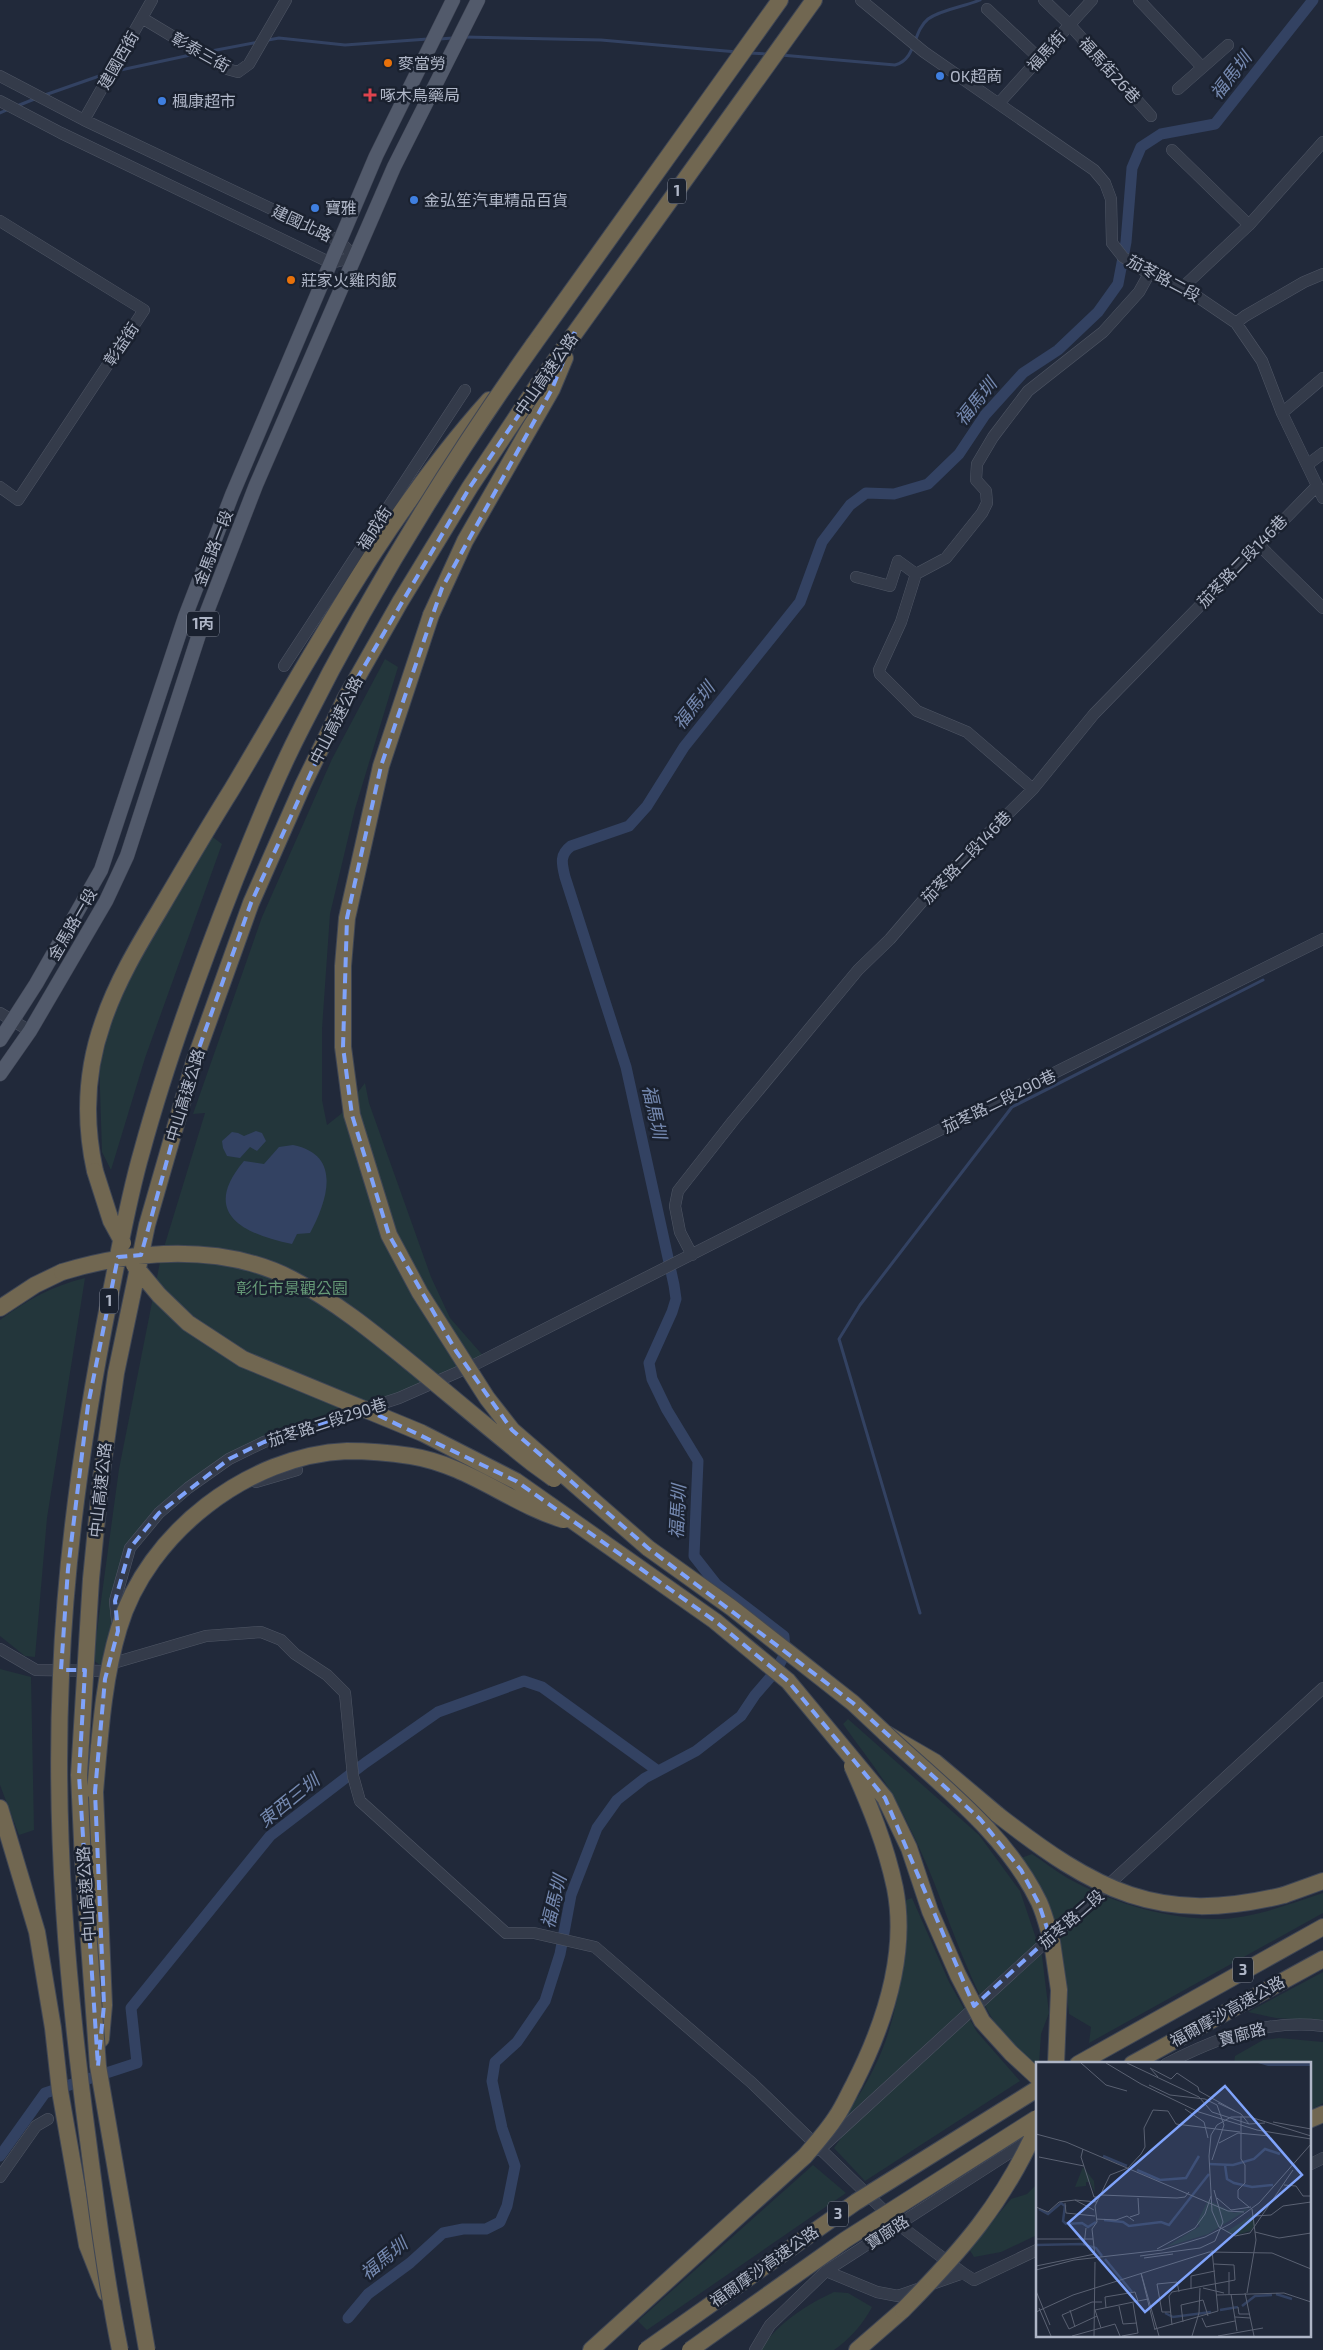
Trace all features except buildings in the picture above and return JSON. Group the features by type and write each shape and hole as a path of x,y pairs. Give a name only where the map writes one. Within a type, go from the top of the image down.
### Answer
{"highway":[{"name":"中山高速公路","path":"120,2350 111,2307 68,1979 59,1827 61,1675 68,1569 88,1405 141,1152 204,959 262,813 302,727 352,633 439,486 510,377 780,0"},
{"name":"中山高速公路","path":"147,2350 98,2066 83,1862 80,1775 91,1579 101,1478 116,1373 148,1225 194,1062 251,902 303,785 345,699 400,602 470,488 539,383 814,0"},
{"path":"575,332 552,389 465,541 431,615 381,766 347,918 343,966 343,1047 352,1115 389,1235 420,1292 487,1398 512,1430 648,1548"},
{"path":"510,377 449,444 406,502 342,604 142,940 103,1022 89,1084 88,1125 91,1152 100,1191 111,1221 132,1262 159,1295 188,1323 243,1359 422,1433 483,1462 516,1481 715,1621 788,1681 885,1798 909,1848 930,1911 958,1975 982,2021 1010,2053 1036,2075"},
{"path":"0,1308 35,1285 62,1272 121,1257 173,1253 255,1264 291,1278 363,1324 532,1464 732,1608 853,1703 980,1819 1021,1870 1040,1904 1052,1942 1059,1990 1056,2062"},
{"path":"98,2066 104,2005 95,1792 105,1679 119,1626 131,1594 143,1573 164,1546 199,1511 252,1477 300,1460 348,1451 411,1456 440,1463 497,1488 538,1512 579,1524"},
{"path":"885,1733 935,1762 1048,1853 1094,1881 1130,1897 1178,1906 1222,1906 1261,1900 1323,1881"},
{"path":"591,2350 806,2156 837,2116 874,2043 895,1969 899,1932 895,1889 875,1818 843,1746"},
{"path":"0,1808 37,1932 53,2028 60,2091 88,2245 111,2307"},
{"name":"福爾摩沙高速公路","path":"1082,2062 1323,1926"},
{"name":"福爾摩沙高速公路","path":"1136,2062 1323,1958"},
{"name":"福爾摩沙高速公路","path":"646,2350 856,2202 1036,2090"},
{"path":"1310,2120 1323,2114"},
{"name":"福爾摩沙高速公路","path":"690,2350 845,2240 1036,2119"},
{"path":"858,2350 903,2310 966,2243 1019,2167 1036,2129"}],"main road":[{"name":"金馬路一段","path":"0,1040 101,870 191,602 267,410 376,156 454,0"},
{"name":"金馬路一段","path":"0,1074 30,1031 106,900 127,856 216,590 256,485 394,167 478,0"}],"street":[{"name":"建國西街","path":"84,120 152,0"},
{"name":"彰泰三街","path":"142,18 227,69 238,72 249,64 286,0"},
{"name":"福馬街26巷","path":"1044,0 1070,24 1151,116"},
{"name":"福馬街","path":"1000,102 1092,0"},
{"path":"1139,0 1202,67"},
{"name":"茄苳路二段","path":"863,1 918,46 1094,170 1105,183 1112,199 1112,243 1123,257 1146,272 1183,287 1236,324 1262,361 1282,413 1316,487 1323,498"},
{"path":"987,9 1040,59"},
{"path":"1178,89 1228,45"},
{"name":"建國北路","path":"0,76 84,120 339,241 355,258"},
{"name":"建國北路","path":"0,101 61,133 331,262 355,258"},
{"path":"1183,287 1249,225 1323,142"},
{"path":"1172,150 1249,225"},
{"name":"彰益街","path":"0,221 144,310 18,500 0,487"},
{"path":"1033,789 967,732 917,711 880,674 879,670 901,622 916,574 946,558 982,513 987,503 986,491 976,480 977,464 993,438 1028,391 1103,332 1139,292 1146,272"},
{"path":"1236,324 1304,282 1323,274"},
{"path":"1282,413 1323,378"},
{"name":"福成街","path":"284,666 465,390"},
{"path":"1308,466 1323,453"},
{"name":"茄苳路二段146巷","path":"692,1255 680,1232 675,1206 678,1191 733,1121 858,970 890,939 938,883 1033,789 1094,714 1258,544 1316,487"},
{"path":"1258,544 1323,608"},
{"path":"856,577 890,586 898,562 916,574"},
{"name":"茄苳路二段290巷","path":"109,1667 118,1634 115,1601 130,1548 158,1513 188,1488 229,1459 264,1442 399,1398 474,1365 1323,939"},
{"path":"0,1013 12,1022 30,1031"},
{"path":"118,1634 146,1573 173,1543 215,1507 250,1484 297,1470"},
{"path":"0,1648 36,1670 109,1667 206,1636 261,1632 281,1640 295,1654 327,1675 345,1692 353,1776 360,1801 506,1934 534,1933 595,1947 752,2083 819,2150 899,2225 974,2280 1036,2250"},
{"name":"茄苳路二段","path":"819,2150 1323,1688"},
{"name":"寶廍路","path":"1170,2062 1199,2047 1256,2028 1282,2025 1323,2026"},
{"path":"0,2177 36,2126 48,2119"},
{"name":"寶廍路","path":"755,2350 770,2324 826,2271 1036,2136"},
{"path":"1310,2164 1323,2158"},
{"path":"826,2271 877,2292 898,2296 963,2273"}],"highlighted area":[{"path":"575,332 552,389 442,588 381,766 347,918 343,1047 352,1115 389,1235 456,1351 512,1430 648,1548 853,1703 980,1819 1021,1870 1039,1904 1050,1937 974,2006 885,1798 788,1681 715,1621 516,1481 365,1409 264,1442 229,1459 159,1513 130,1548 115,1601 118,1631 105,1679 95,1792 104,2005 98,2066 79,1775 85,1670 61,1670 68,1569 88,1405 118,1257 141,1255 194,1062 251,903 345,699 470,487"}],"green space":[{"name":"彰化市景觀公園","path":"385,659 398,667 355,809 330,914 322,1029 322,1100 327,1125 341,1114 365,1083 369,1103 431,1277 450,1318 486,1359 414,1392 316,1421 209,1470 134,1544 110,1657 107,1663 100,1665 93,1660 119,1469 161,1257 205,1113 193,1114 262,917 332,759"},
{"path":"206,832 222,844 145,1058 111,1170 102,1152 99,1058 123,988"},
{"path":"85,1278 47,1518 35,1657 25,1656 0,1636 0,1320 40,1294"},
{"path":"0,1669 31,1677 34,1830 19,1835 0,1785"},
{"path":"848,1719 979,1835 1020,1891 1042,1956 1049,2013 1041,2034 1039,2062 1036,2063 1022,2057 1005,2039 989,2013 960,1951 912,1831 884,1781 843,1724"},
{"path":"1032,1854 1063,1875 1089,1889 1142,1909 1161,1913 1198,1918 1229,1918 1270,1910 1323,1893 1323,1913 1089,2043 1091,2027 1069,2014 1062,1950 1044,1898 1021,1858"},
{"path":"912,1898 949,1982 977,2032 1020,2081 865,2181 834,2148 851,2124 845,2117 871,2074 890,2028 902,1964 906,1900"},
{"path":"1323,1972 1323,2021 1276,2018 1248,2012"},
{"path":"1279,2038 1323,2042 1323,2103 1310,2110 1310,2062 1234,2062 1235,2056 1263,2040"},
{"path":"813,2165 846,2193 647,2330 638,2321"},
{"path":"1036,2185 1036,2235 1001,2252 974,2257 969,2249 1011,2199 1027,2194"},
{"path":"834,2292 848,2293 872,2307 856,2331 840,2346 834,2350 760,2350 784,2323 813,2303"}],"water":[{"path":"256,1131 262,1133 266,1141 257,1151 250,1147 240,1158 227,1156 222,1141 232,1132 244,1136"},
{"path":"293,1145 309,1150 319,1158 325,1169 327,1181 322,1207 310,1233 297,1234 292,1244 274,1240 244,1227 233,1218 227,1207 226,1194 231,1179 244,1161 264,1164 279,1147"}],"waterway":[{"path":"781,55 895,65 907,57 919,31 928,19 940,13 980,0"},
{"name":"福馬圳","path":"348,2318 368,2294 410,2263 443,2233 463,2229 486,2229 500,2222 507,2206 515,2166 502,2128 492,2081 495,2062 517,2042 545,2001 560,1954 571,1895 597,1828 617,1800 645,1778 696,1751 741,1716 755,1695 775,1672 785,1654 784,1636 716,1584 694,1556 698,1461 667,1410 652,1379 649,1363 672,1312 676,1299 674,1285 626,1067 565,877 562,864 563,856 571,846 629,826 647,806 684,747 800,602 822,542 850,505 866,493 894,494 928,484 959,454 985,415 1023,373 1058,350 1098,312 1118,284 1126,242 1132,168 1141,147 1161,134 1215,124 1313,0"},
{"path":"464,37 601,40 737,52"},
{"path":"268,40 279,38 345,45 428,39"},
{"path":"439,39 453,38"},
{"path":"206,52 259,42"},
{"path":"749,53 767,54"},
{"path":"116,71 195,54"},
{"path":"42,96 105,74"},
{"path":"17,106 37,98"},
{"path":"0,113 9,109"},
{"path":"920,1613 839,1339 860,1305 1012,1107 1263,980"},
{"name":"東西三圳","path":"0,2156 45,2093 137,2063 131,2008 270,1836 365,1763 438,1712 524,1681 542,1687 658,1771"}],"place":[{"name":"麥當勞","path":"388,63"},
{"name":"OK超商","path":"940,76"},
{"name":"啄木鳥藥局","path":"370,95"},
{"name":"楓康超市","path":"162,101"},
{"name":"金弘笙汽車精品百貨","path":"414,200"},
{"name":"寶雅","path":"315,208"},
{"name":"莊家火雞肉飯","path":"291,280"}]}
